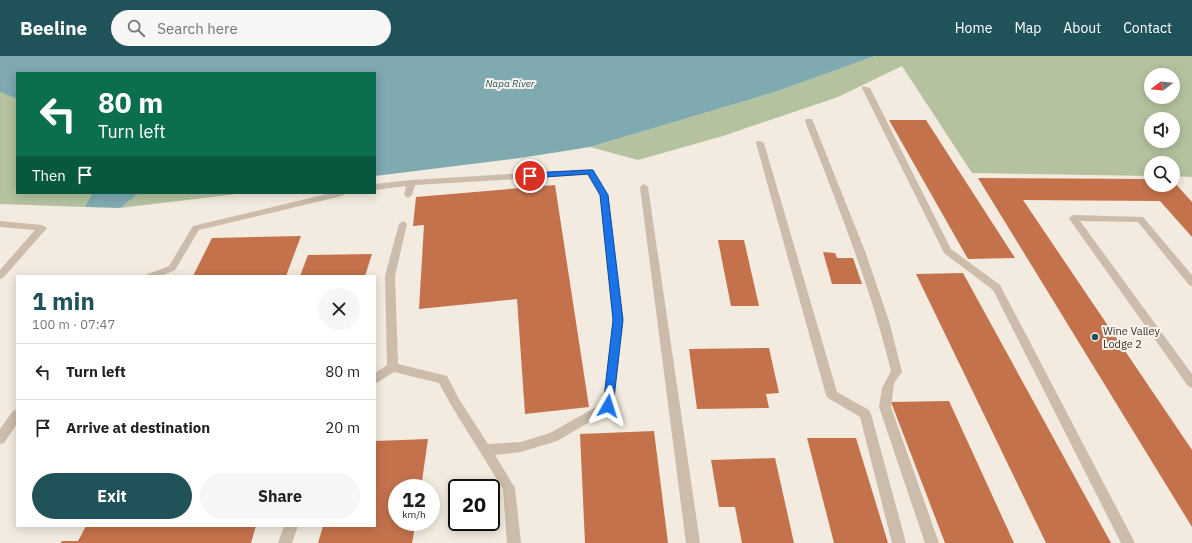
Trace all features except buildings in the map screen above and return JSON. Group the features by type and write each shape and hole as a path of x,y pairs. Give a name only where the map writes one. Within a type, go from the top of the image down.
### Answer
{"lane":[{"path":"866,88 947,251 997,288 1128,543"},
{"path":"809,121 860,250 884,321 897,372 888,385 885,407 932,543"},
{"path":"760,143 832,395 866,414 899,543"},
{"path":"376,187 411,182 590,172 604,195 618,320 608,406 553,437 521,447 485,450"},
{"path":"408,195 411,182"},
{"path":"644,188 693,543"},
{"path":"154,275 172,268 196,228 338,194"},
{"path":"1192,282 1140,219 1073,218 1192,383"},
{"path":"0,224 42,228 0,276"},
{"path":"393,368 390,276 402,224"},
{"path":"376,378 393,368 442,379 509,488 514,543"},
{"path":"0,439 16,416"},
{"path":"285,543 291,527"}],"green space":[{"path":"875,56 1192,56 1192,177 1180,176 1180,156 1144,156 1144,176 972,173 902,66 838,97 723,136 638,160 590,147 775,92"},
{"path":"0,92 16,99 16,194 92,194 85,207 0,204"},
{"path":"138,194 237,194 120,208"}],"water":[{"name":"Napa River","path":"0,56 875,56 775,92 590,147 520,158 376,176 376,72 16,72 16,99 0,92"},
{"path":"92,194 138,194 120,208 85,207"}],"place":[{"name":"Wine Valley Lodge 2","path":"1095,337"}],"route":[{"path":"530,176 590,172 604,195 618,320 608,406"}]}
